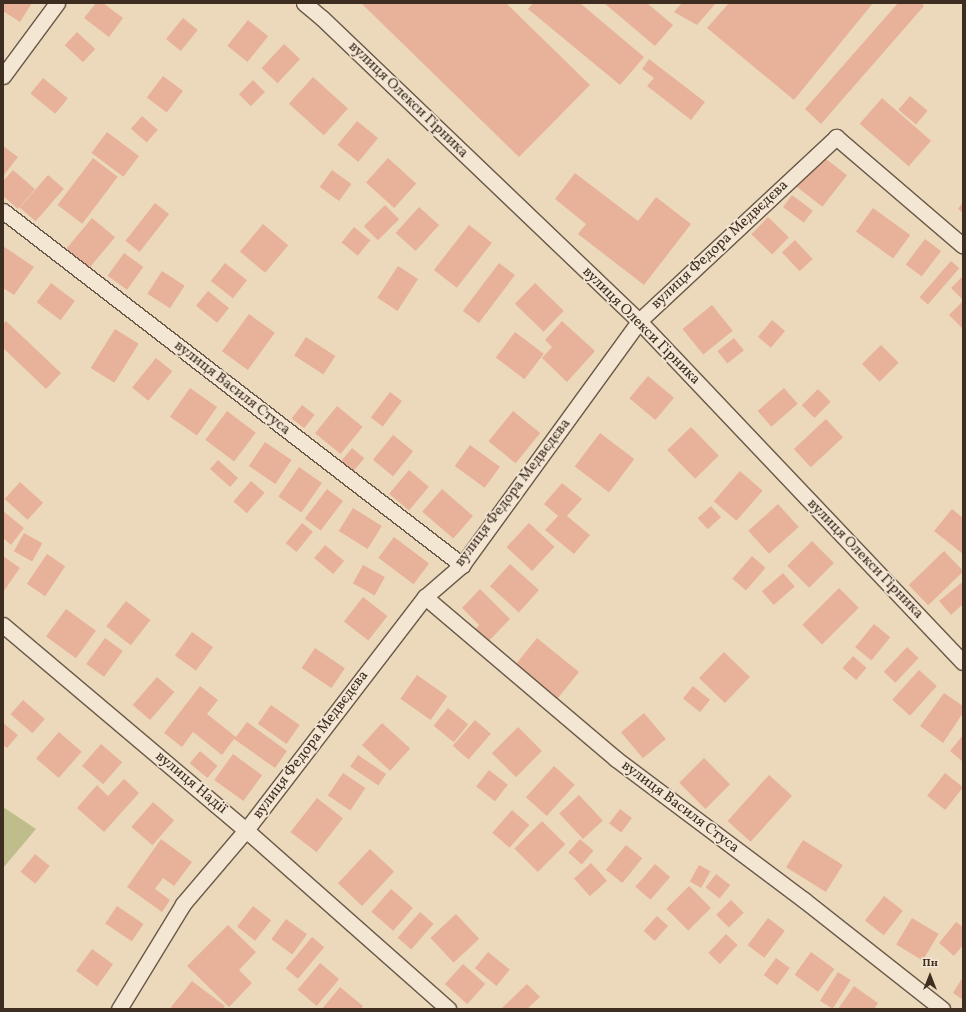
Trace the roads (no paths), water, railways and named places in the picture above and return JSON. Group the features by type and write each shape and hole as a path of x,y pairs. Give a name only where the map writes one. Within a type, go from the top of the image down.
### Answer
{"street":[{"path":"3,76 57,3"},
{"name":"вулиця Олекси Гірника","path":"304,3 333,28 639,321 963,662"},
{"name":"вулиця Федора Медвєдєва","path":"119,1009 183,904 246,830 425,597 462,564 639,321 836,137 963,246"},
{"name":"вулиця Василя Стуса","path":"3,211 462,564"},
{"name":"вулиця Василя Стуса","path":"425,597 616,759 804,900 942,1009"},
{"name":"вулиця Надії","path":"3,625 246,830 448,1009"}]}
